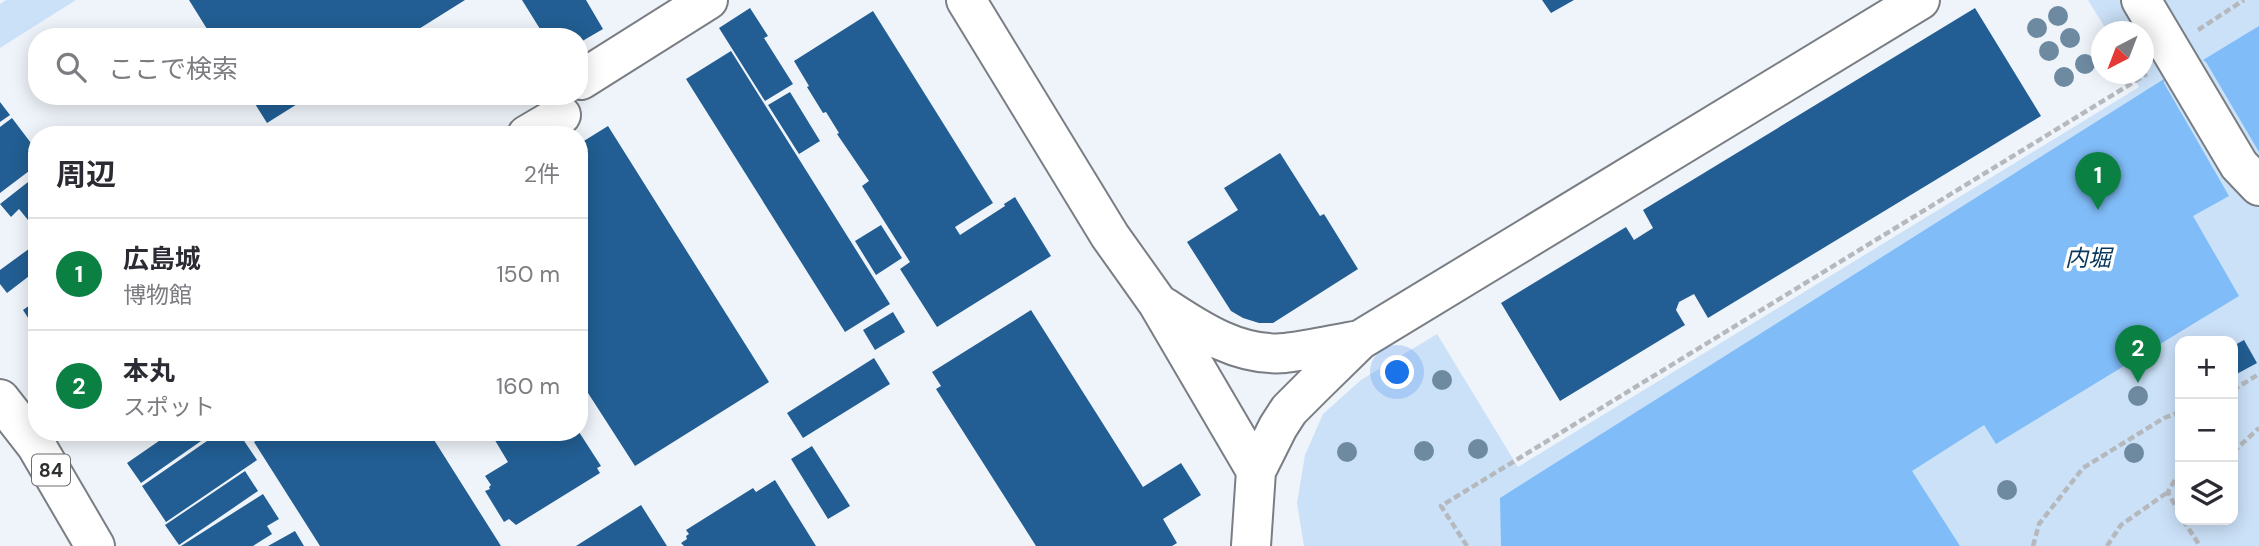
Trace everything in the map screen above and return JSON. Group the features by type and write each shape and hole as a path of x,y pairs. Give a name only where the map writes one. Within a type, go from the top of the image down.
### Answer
{"street":[{"path":"588,76 708,0"},
{"path":"965,0 1110,236 1157,302 1256,471"},
{"path":"1251,546 1256,471 1289,410 1360,340 1920,0"},
{"path":"2141,0 2239,164 2259,186"},
{"path":"542,126 561,115"},
{"path":"1157,302 1199,331 1252,350 1282,353 1360,340"},
{"name":"84","path":"0,399 28,435"},
{"name":"84","path":"33,441 95,546"}],"path":[{"path":"1467,546 1441,506 2175,56 2201,26 2244,0"},
{"path":"2238,387 2259,374"},
{"path":"2034,546 2039,524 2083,468 2175,414"},
{"path":"2238,447 2259,428"},
{"path":"2107,546 2121,524 2168,492 2175,480"},
{"path":"2168,492 2175,502"},
{"path":"2186,525 2200,546"}],"shaded area":[{"path":"6,0 76,0 0,48 0,4"},
{"path":"2088,0 2259,0 2259,546 1304,546 1297,503 1305,455 1323,414 1361,380 1437,334 1518,467 2139,87 2137,84 2154,84 2154,21 2101,21"}],"water":[{"path":"2259,26 2259,152 2203,60"},
{"name":"内堀","path":"2164,79 2229,196 2193,216 2239,296 1996,444 1984,425 1912,471 1960,546 1501,546 1500,498"}],"building":[{"path":"189,0 465,0 420,28 206,28"},
{"path":"522,0 586,0 603,29 588,38 588,28 539,28"},
{"path":"1542,0 1574,0 1551,13"},
{"path":"750,8 768,36 764,38 793,84 765,101 719,28"},
{"path":"1975,8 2041,116 1708,318 1694,294 1679,302 1676,310 1685,325 1560,401 1501,303 1626,227 1634,240 1653,228 1643,210"},
{"path":"873,11 993,203 955,227 960,235 1015,197 1051,256 937,327 900,269 910,262 862,186 869,181 837,134 839,133 826,112 823,113 794,61"},
{"path":"731,51 890,304 845,332 686,79"},
{"path":"790,92 820,141 799,154 768,105"},
{"path":"0,102 10,115 0,122"},
{"path":"256,105 296,105 267,123"},
{"path":"12,118 28,139 28,172 0,193 0,127"},
{"path":"608,126 769,382 635,466 588,393 588,138"},
{"path":"1280,153 1320,216 1324,214 1358,269 1273,323 1259,323 1231,311 1187,242 1238,210 1224,188"},
{"path":"28,182 28,220 19,209 11,217 0,204"},
{"path":"881,225 902,258 876,275 855,241"},
{"path":"28,250 28,277 7,293 0,284 0,270"},
{"path":"1031,310 1143,487 1181,463 1201,495 1163,519 1177,543 1172,546 1036,546 936,389 941,386 932,372"},
{"path":"893,312 905,332 875,350 863,330"},
{"path":"2244,340 2257,363 2238,373 2238,343"},
{"path":"874,358 890,384 803,438 787,413"},
{"path":"159,441 201,441 141,483 127,463"},
{"path":"207,441 244,441 257,460 166,522 142,486"},
{"path":"435,441 501,546 320,546 254,442"},
{"path":"495,441 585,441 601,466 597,468 600,473 516,525 509,519 504,522 485,491 490,489 491,485 485,476 508,462"},
{"path":"812,446 850,506 828,519 791,459"},
{"path":"245,471 258,491 179,545 165,525"},
{"path":"775,480 816,546 684,546 681,543 689,534 686,530 753,488 756,492"},
{"path":"263,494 279,519 267,526 272,534 253,546 181,546"},
{"path":"641,505 667,546 576,546"},
{"path":"295,531 304,546 268,546"}],"place":[{"name":"広島城","path":"2098,210"},
{"name":"本丸","path":"2138,383"}]}
